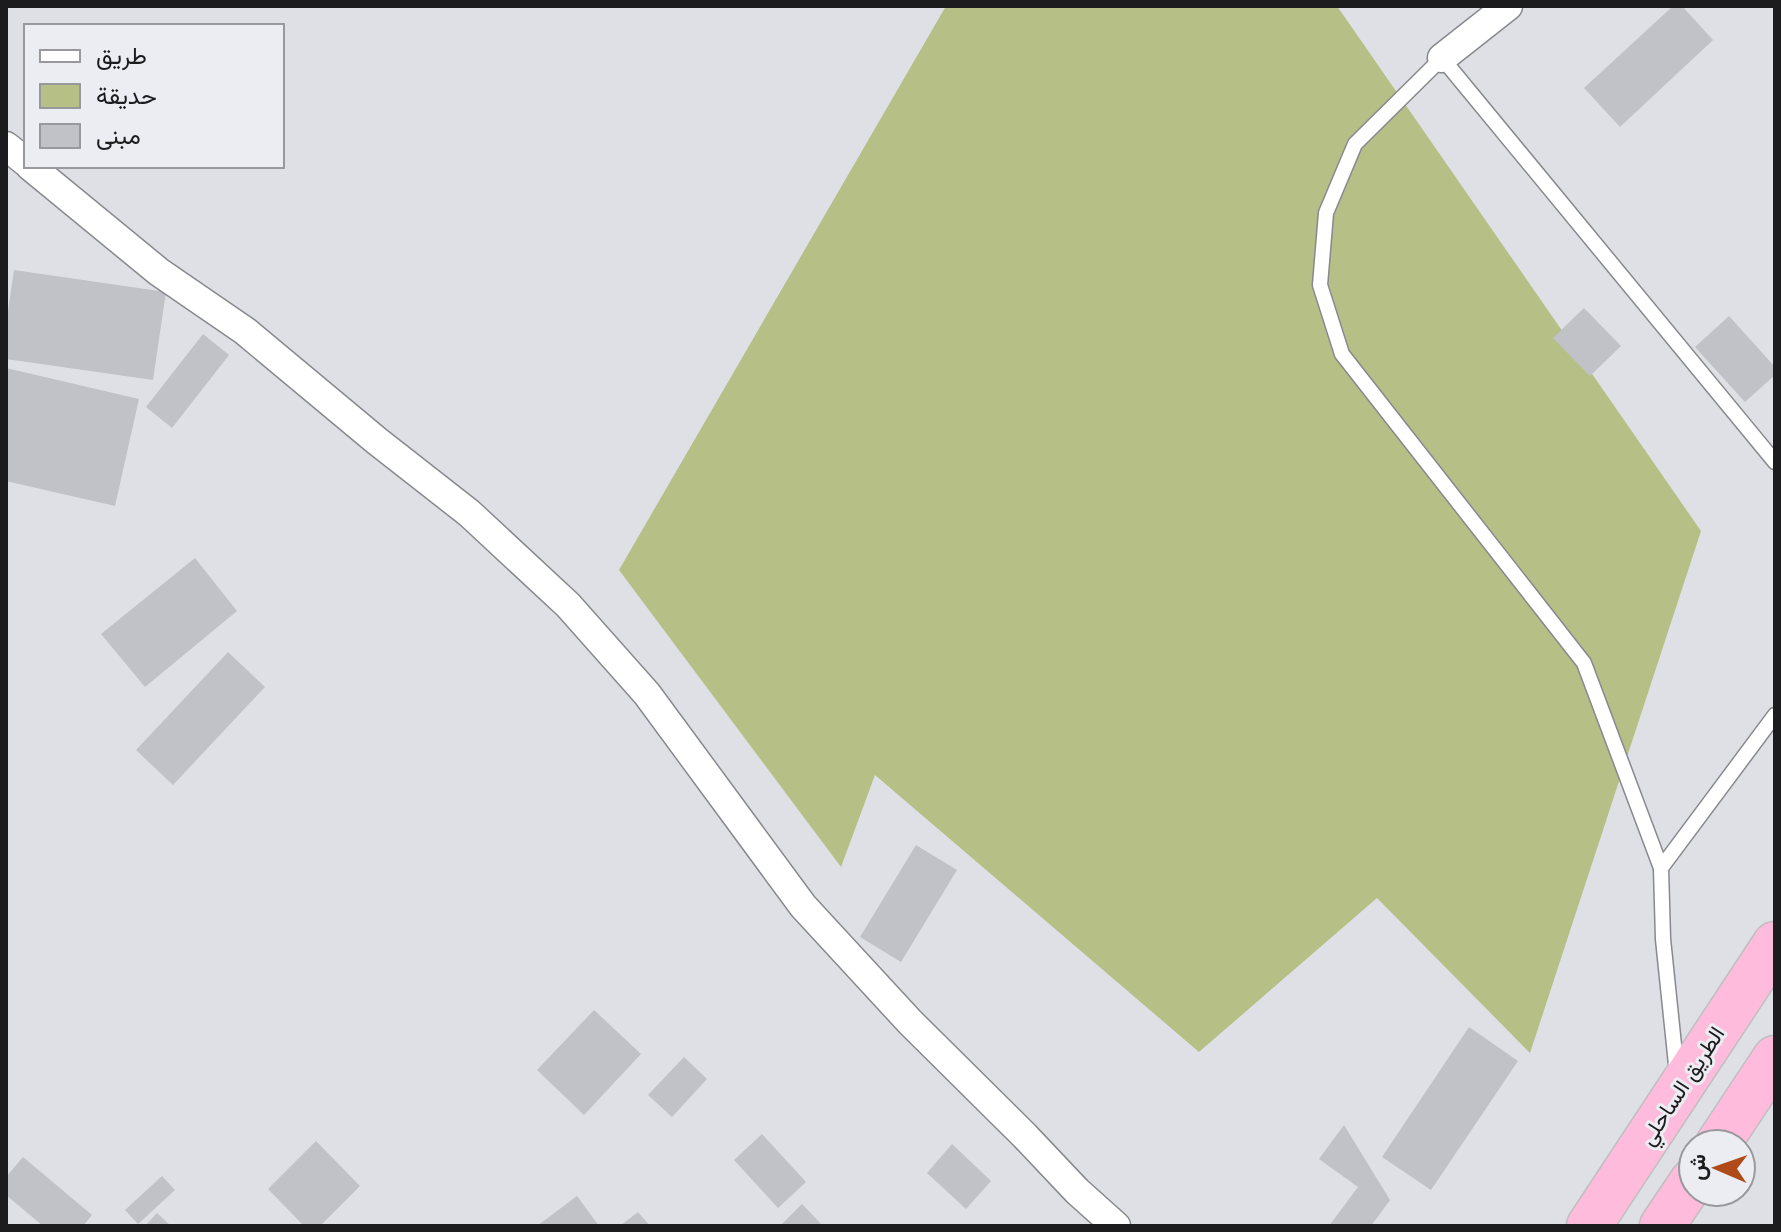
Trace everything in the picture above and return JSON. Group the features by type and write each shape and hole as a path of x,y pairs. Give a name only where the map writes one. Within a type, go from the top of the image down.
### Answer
{"highway":[{"name":"الطريق الساحلي","path":"1589,1226 1775,944"},
{"path":"1729,1128 1775,1058"},
{"path":"1662,1226 1677,1204"}],"street":[{"path":"1442,58 1508,6"},
{"path":"6,146 24,161"},
{"path":"33,168 159,272 245,331 469,513 568,605 647,694 803,906 910,1022 1077,1191 1116,1226"}],"lane":[{"path":"1679,1090 1663,939 1661,868 1584,663 1342,354 1320,285 1326,213 1355,144 1442,58 1775,462"},
{"path":"1661,868 1775,715"}],"green space":[{"path":"946,6 1337,6 1701,531 1530,1053 1377,898 1199,1052 875,775 841,867 619,570"}],"building":[{"path":"1673,6 1682,6 1713,40 1620,127 1584,88"},
{"path":"14,270 166,292 153,380 6,359 6,325"},
{"path":"1584,308 1621,346 1590,376 1553,338"},
{"path":"1729,316 1775,367 1775,375 1745,402 1695,347"},
{"path":"203,334 229,355 172,428 146,407"},
{"path":"6,368 139,399 115,506 6,481"},
{"path":"195,558 237,611 145,687 101,634"},
{"path":"228,652 265,687 173,785 136,750"},
{"path":"916,845 957,870 901,962 860,937"},
{"path":"594,1010 641,1054 584,1115 537,1070"},
{"path":"1469,1027 1518,1061 1431,1190 1382,1157"},
{"path":"684,1057 707,1079 672,1117 648,1095"},
{"path":"1344,1125 1390,1200 1371,1226 1329,1226 1358,1187 1319,1159"},
{"path":"762,1134 806,1182 778,1208 734,1160"},
{"path":"316,1141 360,1186 320,1226 304,1226 268,1189"},
{"path":"952,1144 991,1181 966,1209 927,1173"},
{"path":"23,1157 92,1215 83,1226 43,1226 6,1195 6,1177"},
{"path":"162,1176 175,1190 138,1224 125,1210"},
{"path":"577,1196 599,1226 537,1226"},
{"path":"802,1204 823,1226 780,1226"},
{"path":"638,1212 650,1226 620,1226"},
{"path":"157,1213 171,1226 145,1226"}]}
